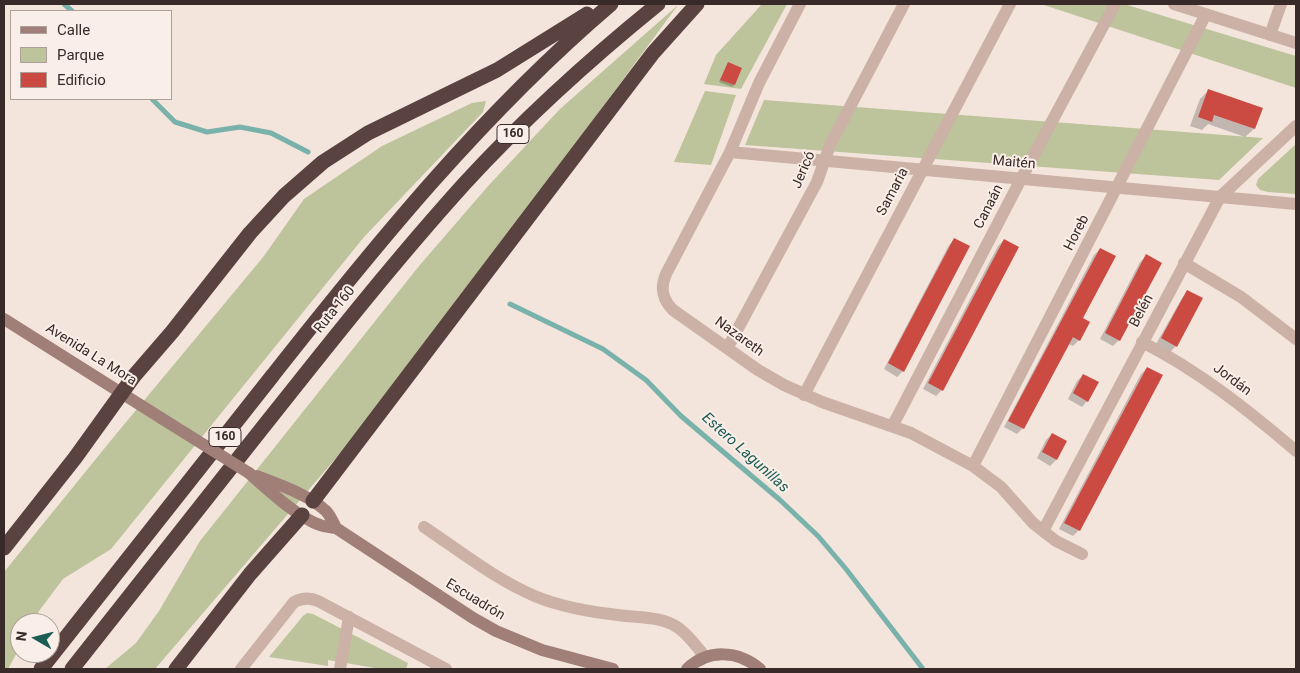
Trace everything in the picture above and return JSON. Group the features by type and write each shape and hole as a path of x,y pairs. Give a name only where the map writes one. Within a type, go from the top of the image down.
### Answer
{"highway":[{"path":"4,548 75,458 122,392 250,233 284,196 316,168 346,146 383,125 503,67 602,4"},
{"name":"Ruta 160","path":"41,669 413,202 510,97 610,4"},
{"name":"Ruta 160","path":"72,669 337,333 466,182 547,100 606,46 658,4"},
{"path":"313,501 653,54 697,4"},
{"path":"176,669 250,574 302,516"}],"street":[{"name":"Nazareth","path":"800,4 759,84 730,152 666,274 662,288 665,300 673,310 771,378 804,395 893,425 973,466 1001,487 1033,523 1056,541 1082,554"},
{"name":"Jericó","path":"728,347 816,182 830,145 904,4"},
{"name":"Samaria","path":"804,395 1010,4"},
{"name":"Canaán","path":"893,425 1021,179 1115,4"},
{"path":"1270,35 1281,4"},
{"path":"1183,5 1296,43"},
{"name":"Horeb","path":"973,466 1206,14"},
{"name":"Belén","path":"1043,531 1220,197 1296,126"},
{"name":"Maitén","path":"730,152 1296,204"},
{"path":"1184,263 1241,298 1296,339"},
{"name":"Avenida La Mora","path":"4,319 249,473"},
{"name":"Jordán","path":"1142,342 1219,388 1296,451"},
{"name":"Escuadrón","path":"249,473 313,501 327,512 336,528"},
{"name":"Escuadrón","path":"249,473 276,498 302,516 319,525 336,528 473,618 496,631 542,650 613,669"},
{"path":"424,527 496,575 538,597 590,611 657,620 672,624 683,631 705,658"},
{"path":"241,669 294,602 303,598 313,599 446,669"},
{"path":"340,669 349,617"},
{"path":"687,669 713,655 730,654 745,659 760,669"}],"green space":[{"path":"762,4 787,4 741,89 704,84 716,55"},
{"path":"1041,4 1124,4 1296,56 1296,88"},
{"path":"678,5 548,181 342,451 155,669 105,669 136,643 159,611 200,541 419,266 489,185 560,109"},
{"path":"705,91 736,95 711,165 674,162"},
{"path":"764,100 1263,138 1219,180 745,145"},
{"path":"486,101 483,112 364,237 111,549 63,579 38,613 10,613 11,663 8,669 4,669 4,572 264,256 304,199 382,146 472,103"},
{"path":"1296,144 1296,194 1260,190 1256,185 1258,179"},
{"path":"307,613 313,614 408,663 406,669 381,669 328,660 328,666 269,657"}],"building":[{"path":"728,62 742,68 735,85 720,80"},
{"path":"1208,89 1263,108 1255,129 1214,115 1212,122 1198,117"},
{"path":"954,238 970,246 904,372 888,363"},
{"path":"1004,239 1019,247 943,391 928,383"},
{"path":"1100,248 1116,256 1083,318 1090,322 1080,341 1073,337 1024,429 1008,421"},
{"path":"1146,254 1162,263 1120,341 1105,333"},
{"path":"1187,290 1203,298 1177,347 1161,338"},
{"path":"1147,367 1163,375 1080,531 1064,523"},
{"path":"1083,374 1099,382 1088,402 1073,393"},
{"path":"1052,433 1067,441 1057,460 1042,452"}],"waterway":[{"name":"Estero Lagunillas","path":"64,4 71,10"},
{"name":"Estero Lagunillas","path":"153,100 175,122 207,132 240,127 271,133 308,152"},
{"name":"Estero Lagunillas","path":"510,304 603,349 646,380 681,416 780,500 818,536 846,569 923,669"}]}
